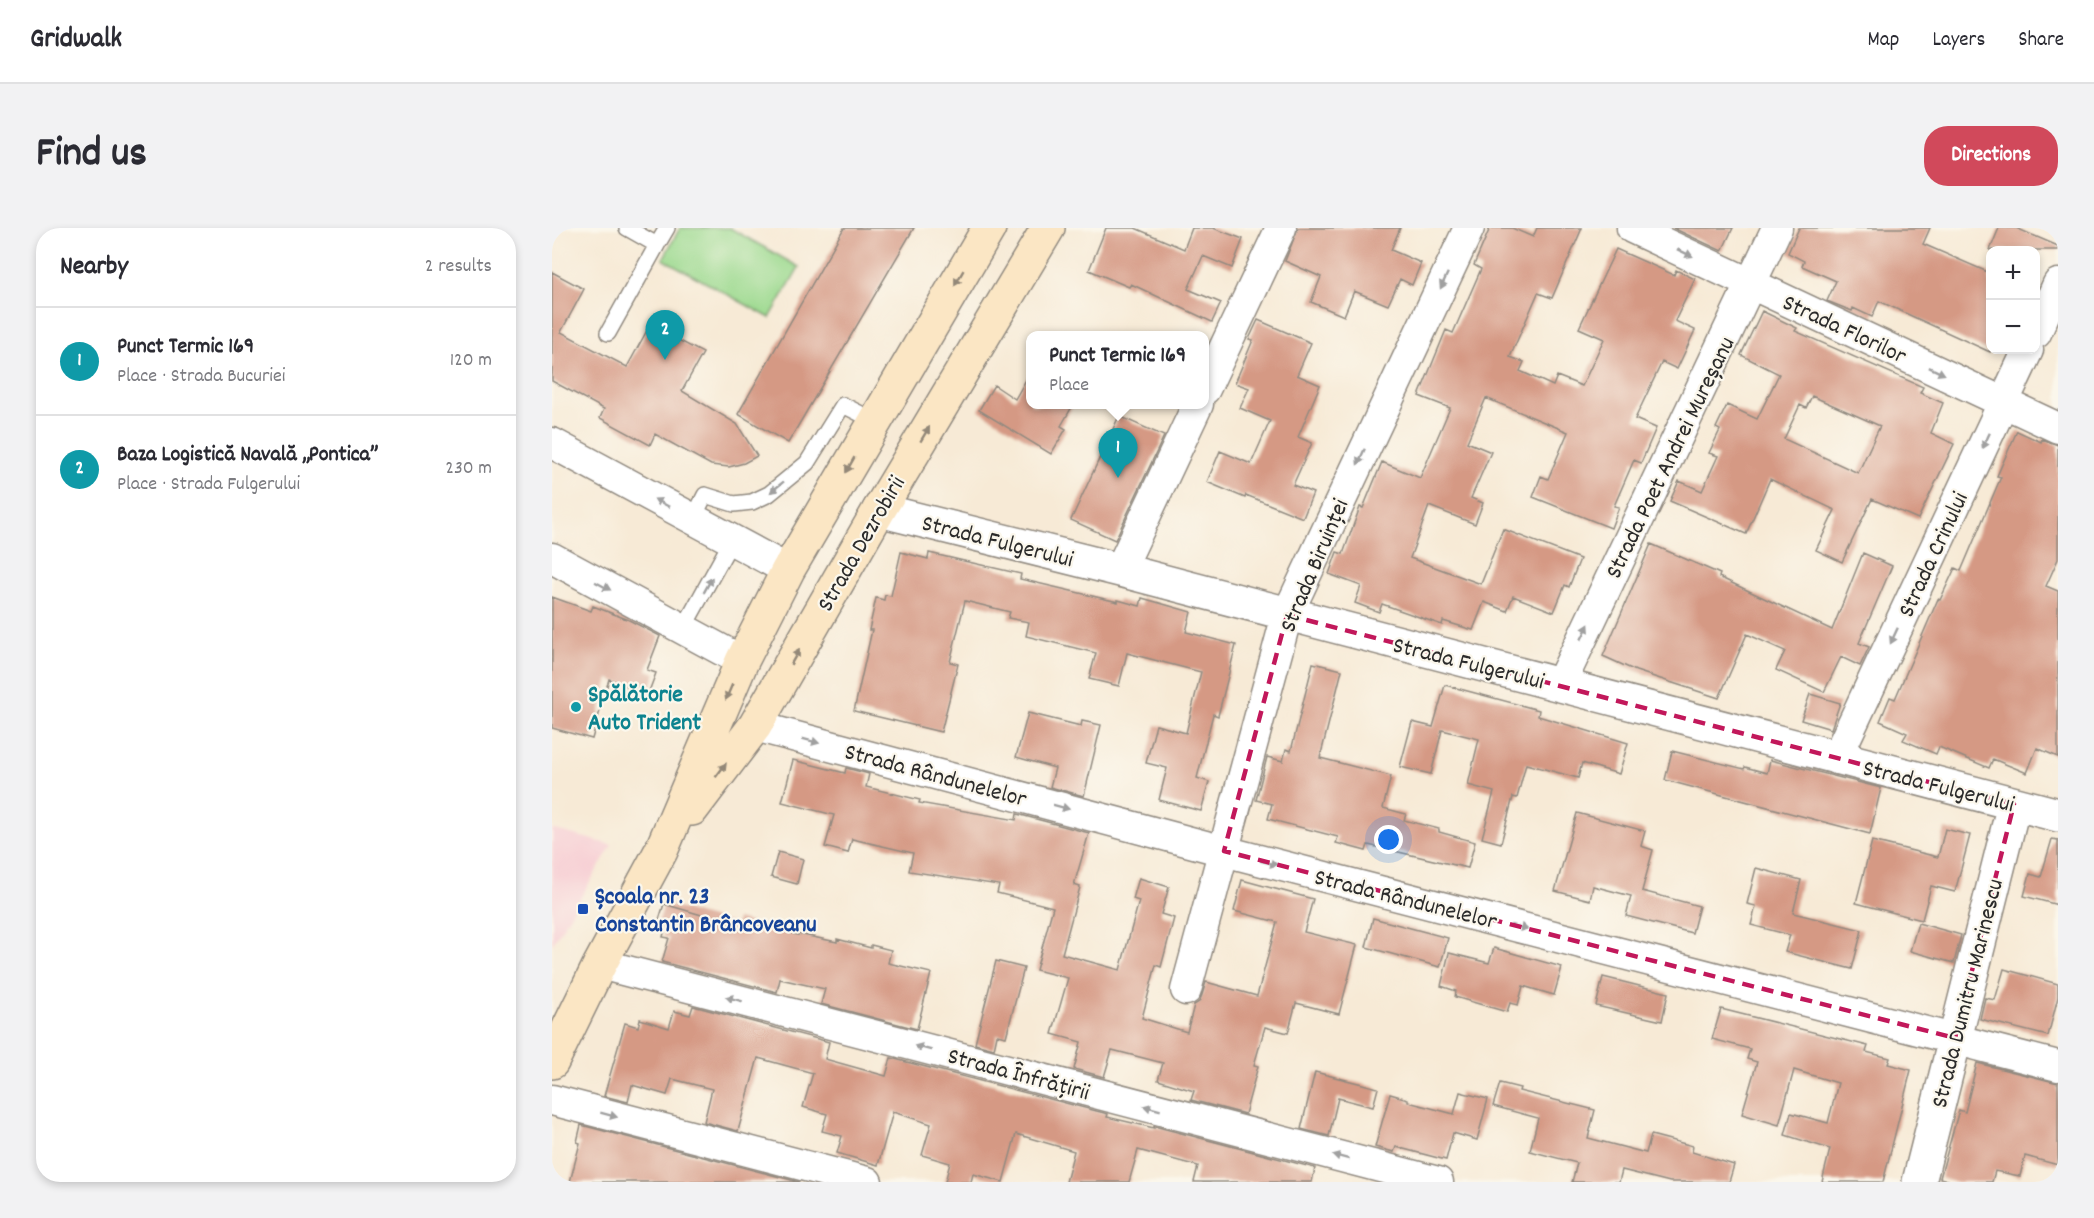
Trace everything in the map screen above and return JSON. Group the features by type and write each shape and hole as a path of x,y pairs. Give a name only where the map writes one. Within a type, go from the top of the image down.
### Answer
{"main road":[{"name":"Strada Dezrobirii","path":"552,1062 600,964 661,851 742,661 788,570 989,228"},
{"name":"Strada Dezrobirii","path":"661,851 755,726 879,510 1048,228"}],"street":[{"path":"1209,381 1281,228"},
{"name":"Strada Biruinței","path":"1186,990 1287,615 1469,228"},
{"name":"Strada Florilor","path":"1632,228 2058,428"},
{"name":"Strada Poet Andrei Mureșanu","path":"1560,685 1777,228"},
{"path":"2040,324 2058,284"},
{"name":"Strada Crinului","path":"1836,759 2026,354"},
{"path":"1120,570 1196,409"},
{"path":"552,443 788,570"},
{"name":"Strada Fulgerului","path":"879,510 1120,570 1836,759 2058,815"},
{"path":"552,558 742,661"},
{"name":"Strada Rândunelelor","path":"755,726 1224,851 2058,1066"},
{"name":"Strada Dumitru Marinescu","path":"1919,1182 2014,804"},
{"name":"Strada Înfrățirii","path":"600,964 1438,1182"},
{"path":"552,1100 867,1182"}],"lane":[{"path":"627,228 657,245"},
{"path":"608,333 667,228"},
{"path":"693,519 705,495 734,504 752,502 769,494 807,463 843,405 875,421"},
{"path":"683,629 732,540"}],"highlighted area":[{"path":"1287,615 2014,804 1955,1038 1224,851"}],"shaded area":[{"path":"552,829 612,845 552,945"}],"green space":[{"path":"680,228 730,228 799,267 770,318 663,259"}],"building":[{"path":"844,228 914,228 788,443 738,414"},
{"path":"1106,228 1135,228 1184,249 1192,228 1213,228 1243,239 1232,268 1203,256 1188,289 1221,303 1212,322 1131,284 1129,287 1089,270"},
{"path":"1298,228 1400,228 1391,250 1421,263 1412,285 1400,279 1388,305 1354,291 1344,316 1311,302 1321,277 1285,261"},
{"path":"1490,228 1512,228 1533,237 1537,228 1582,228 1552,298 1538,293 1510,357 1524,362 1520,371 1553,386 1557,376 1582,386 1604,339 1579,328 1616,249 1674,275 1676,270 1695,279 1675,321 1695,330 1677,369 1662,362 1635,419 1656,428 1641,463 1634,460 1614,506 1619,507 1611,528 1533,497 1541,476 1548,479 1568,432 1486,398 1467,442 1491,452 1471,498 1483,503 1475,524 1429,506 1410,558 1481,584 1503,529 1580,559 1569,587 1565,585 1554,612 1513,596 1507,611 1484,602 1473,630 1443,621 1442,625 1382,604 1379,612 1355,603 1361,586 1329,574 1337,552 1343,554 1360,507 1363,508 1382,462 1420,478 1450,408 1419,396 1446,330 1453,333 1481,269 1474,265"},
{"path":"1673,228 1733,228 1722,251"},
{"path":"1799,228 1930,228 1923,244 1986,271 1986,350 1879,301 1872,317 1853,308 1852,311 1827,301 1836,281 1802,266 1804,261 1788,253"},
{"path":"1999,228 2016,228 2058,246 2058,250 2040,250 2040,246 1992,246"},
{"path":"552,272 584,289 561,332 627,367 650,325 703,353 682,391 737,424 757,456 729,467 711,465 655,434 650,445 600,418 604,409 552,381"},
{"path":"1762,311 1797,328 1795,331 1923,387 1920,393 1943,403 1931,433 1954,444 1918,519 1872,499 1842,562 1816,550 1835,510 1770,479 1746,534 1670,501 1679,481 1702,491 1718,456 1709,453 1720,430 1716,428 1727,405 1757,419 1779,374 1741,355","holes":["1812,396 1880,426 1858,473 1784,439 1800,405 1806,408"]},
{"path":"1258,320 1311,343 1297,375 1320,385 1298,437 1312,443 1293,485 1313,493 1303,518 1207,482 1220,451 1251,464 1270,421 1240,408 1249,388 1235,383 1253,340 1249,339"},
{"path":"1026,380 1026,409 1071,409 1061,426 1066,429 1051,454 979,410 994,385 1015,399"},
{"path":"1119,416 1164,436 1115,540 1071,520"},
{"path":"2017,431 2041,442 2042,439 2058,445 2058,559 2046,586 2058,591 2058,757 2037,748 2027,773 1993,759 1989,768 1939,747 1936,754 1903,740 1907,733 1880,721 1890,697 1895,699 1938,599 1940,600 1955,568 1961,571 2001,477 1997,476"},
{"path":"1651,544 1720,574 1719,577 1832,630 1863,553 1892,566 1859,643 1869,647 1860,666 1841,657 1824,692 1776,670 1785,651 1747,634 1719,698 1636,671 1603,656"},
{"path":"901,552 928,559 929,553 1021,574 1020,579 1118,602 1118,600 1140,606 1142,598 1191,612 1186,632 1236,645 1218,716 1213,714 1197,778 1209,782 1201,811 1159,800 1167,768 1146,763 1156,725 1186,733 1201,672 1127,653 1119,686 1089,679 1096,653 1026,636 1029,622 1008,618 1010,612 965,601 950,662 958,664 941,732 854,711 872,630 869,630 876,598 884,600 885,595 891,596"},
{"path":"552,597 591,611 593,606 629,620 660,636 647,670 656,673 648,694 609,679 592,739 552,728"},
{"path":"1313,663 1342,670 1320,758 1391,776 1383,808 1406,814 1404,820 1475,842 1468,868 1368,845 1366,851 1336,843 1338,837 1268,819 1272,804 1256,800 1267,757 1283,761 1286,749 1291,751"},
{"path":"1445,685 1539,710 1538,716 1628,743 1619,774 1582,763 1578,778 1526,764 1517,798 1513,797 1501,843 1482,838 1494,792 1468,785 1479,739 1442,730 1431,774 1400,767 1412,722 1433,727"},
{"path":"1810,694 1840,703 1831,729 1801,720"},
{"path":"1028,713 1081,726 1082,721 1101,725 1084,796 1050,787 1055,768 1016,757"},
{"path":"1672,751 1767,773 1770,760 1881,788 1870,834 1665,780"},
{"path":"793,760 845,773 846,768 869,774 866,787 920,800 919,803 1016,820 1017,814 1089,833 1074,885 1080,887 1062,954 1120,970 1139,901 1133,899 1139,878 1169,887 1161,914 1174,918 1161,967 1156,965 1142,1018 1187,1032 1194,1005 1199,1002 1206,982 1257,996 1277,922 1234,911 1242,880 1313,899 1304,932 1357,945 1339,1014 1296,1003 1288,1033 1265,1027 1254,1065 1258,1066 1245,1114 1191,1100 1194,1091 1158,1080 1163,1063 1112,1050 1104,1077 1074,1069 1081,1042 1052,1034 1068,978 1036,970 1053,907 997,893 999,885 909,871 913,853 852,839 848,853 825,847 834,815 782,802"},
{"path":"1577,813 1645,831 1641,846 1653,850 1642,891 1699,906 1692,933 1626,916 1631,896 1593,886 1590,900 1555,891"},
{"path":"1945,829 1970,835 1955,892 1931,886 1922,920 1856,903 1872,841 1938,857"},
{"path":"2052,839 2058,840 2058,905 2024,896 2030,874 2041,877"},
{"path":"778,852 803,859 797,884 771,877"},
{"path":"1756,868 1801,880 1793,913 1862,930 1852,969 1785,952 1790,935 1751,925 1756,906 1747,904"},
{"path":"664,904 736,925 737,919 798,935 837,942 837,939 871,948 871,945 891,950 888,963 931,973 917,1029 821,1004 825,989 780,979 777,992 662,962 669,938 663,937 665,929 657,926"},
{"path":"1373,918 1448,938 1440,967 1366,947"},
{"path":"1918,923 1961,935 1954,963 1910,951"},
{"path":"1494,948 1562,967 1554,995 1523,986 1518,1005 1510,1003 1507,1012 1455,997 1456,991 1441,986 1449,953 1489,963"},
{"path":"996,961 1024,968 1006,1037 997,1035 994,1049 975,1044"},
{"path":"2004,969 2058,984 2058,997 2048,1036 1980,1019 1985,998 1995,1000"},
{"path":"1603,977 1668,993 1662,1021 1596,1006"},
{"path":"693,1006 829,1042 825,1059 886,1076 891,1058 1108,1114 1107,1117 1154,1128 1154,1126 1315,1168 1312,1182 1194,1182 1198,1166 1138,1150 1129,1182 1066,1182 1074,1151 1016,1134 1003,1182 973,1174 971,1182 945,1182 950,1163 922,1155 931,1124 893,1112 878,1165 837,1153 842,1136 822,1131 827,1114 803,1107 813,1073 758,1058 738,1131 704,1122 712,1089 672,1079 667,1095 632,1085 628,1102 604,1096 625,1023 638,1027 640,1019 669,1028 674,1011 690,1015"},
{"path":"1721,1009 1868,1046 1866,1052 1890,1058 1888,1064 1911,1070 1883,1182 1822,1182 1830,1149 1785,1135 1791,1113 1828,1123 1838,1083 1794,1070 1779,1125 1742,1114 1757,1062 1747,1059 1750,1049 1712,1039"},
{"path":"1977,1063 2058,1083 2058,1165 2025,1156 2020,1176 1995,1171 1992,1182 1954,1182 1940,1178 1959,1110 1965,1112"},
{"path":"1315,1072 1378,1088 1373,1107 1338,1098 1329,1136 1301,1129"},
{"path":"1500,1083 1520,1088 1519,1091 1595,1110 1588,1138 1646,1153 1651,1135 1693,1146 1692,1152 1734,1165 1729,1182 1670,1182 1622,1170 1619,1182 1572,1182 1577,1163 1530,1151 1538,1118 1493,1106"},
{"path":"1460,1092 1488,1099 1477,1140 1453,1133 1446,1160 1396,1147 1394,1152 1375,1147 1390,1094 1408,1099 1408,1102 1454,1114"},
{"path":"581,1125 799,1182 570,1182 580,1143 577,1142"}],"place":[{"name":"Baza Logistică Navală „Pontica”","path":"665,360"},
{"name":"Punct Termic 169","path":"1118,478"},
{"name":"Spălătorie Auto Trident","path":"576,707"},
{"name":"Școala nr. 23 Constantin Brâncoveanu","path":"583,909"}]}
